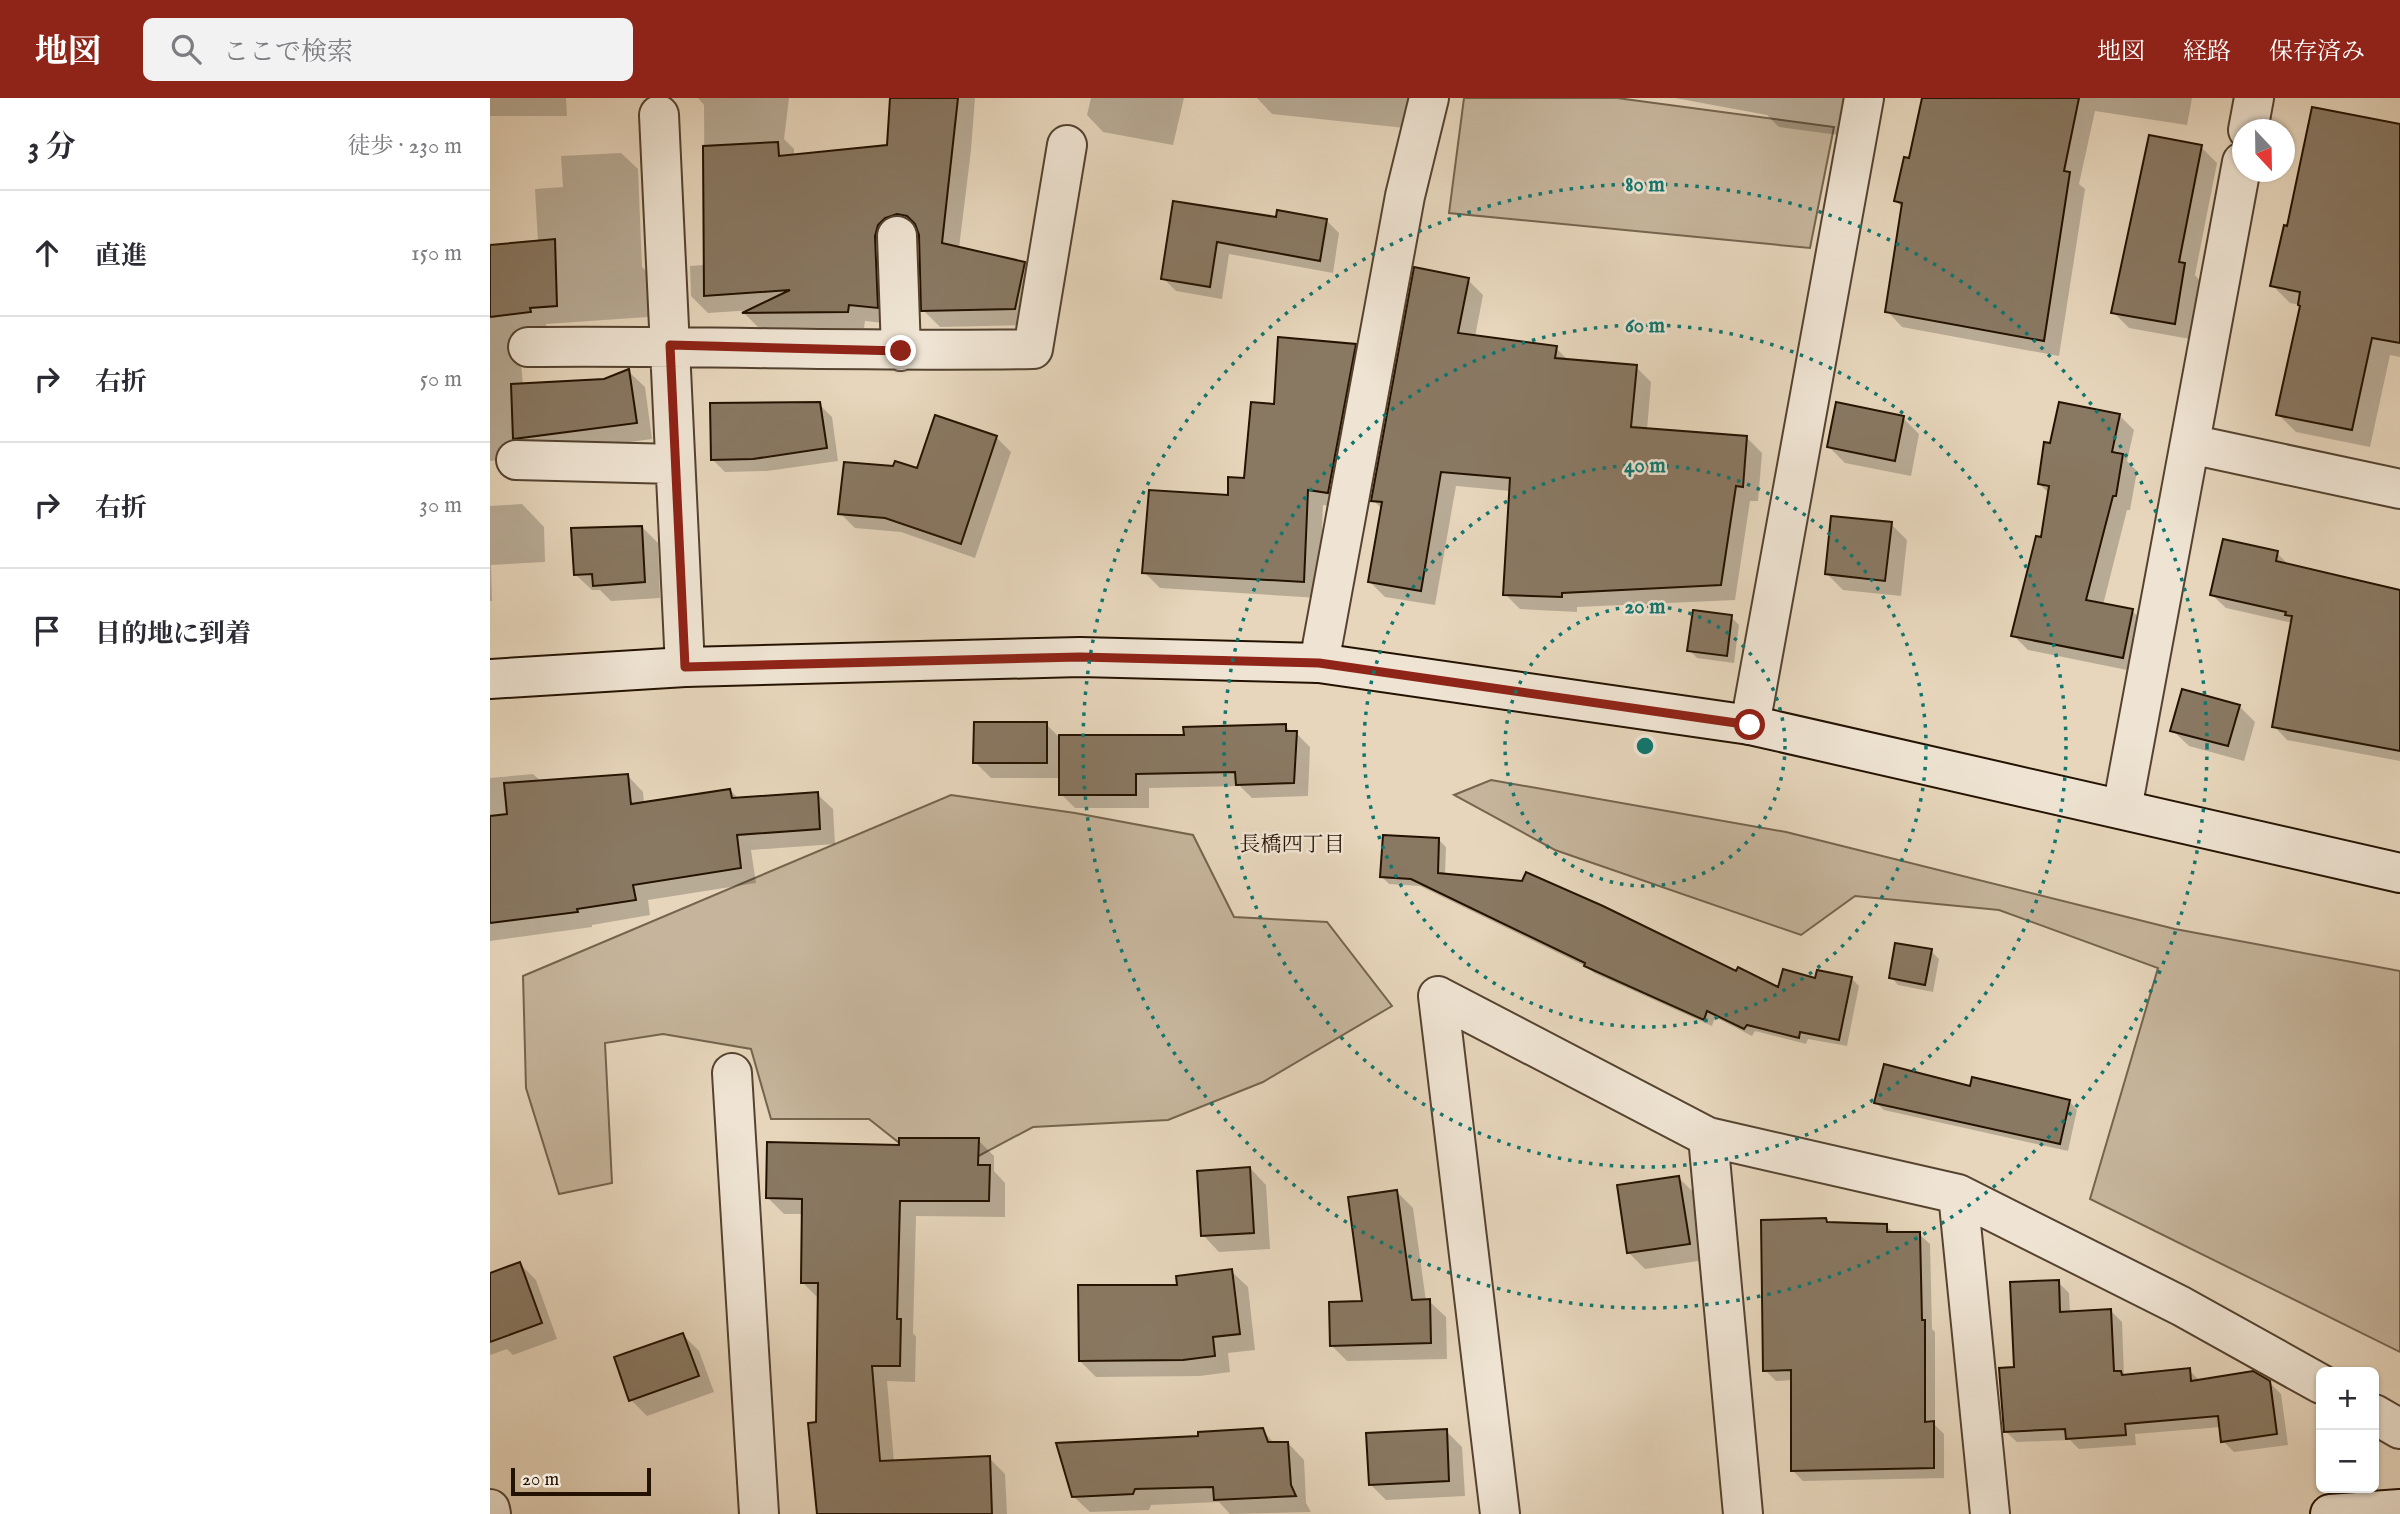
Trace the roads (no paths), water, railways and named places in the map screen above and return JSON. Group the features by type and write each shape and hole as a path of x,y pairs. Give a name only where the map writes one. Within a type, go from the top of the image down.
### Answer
{"street":[{"path":"1319,663 1405,196 1429,98"},
{"path":"1750,725 1864,98"},
{"path":"2251,119 2254,98"},
{"path":"659,115 685,667"},
{"path":"528,347 670,345 901,351 1033,349 1067,145"},
{"path":"2122,809 2238,182"},
{"path":"897,236 901,351"},
{"path":"2190,443 2400,489"},
{"path":"516,460 676,464"},
{"path":"490,679 685,667 1080,657 1319,663 1750,725 2400,873"},
{"path":"1500,1514 1438,996 1708,1137 1958,1194 2181,1306 2316,1381"},
{"path":"732,1073 759,1514"},
{"path":"1708,1137 1743,1514"},
{"path":"1958,1194 1990,1514"},
{"path":"2379,1417 2400,1429"},
{"path":"2330,1514 2400,1508"}],"district":[{"name":"長橋四丁目","path":"1292,844"}]}
